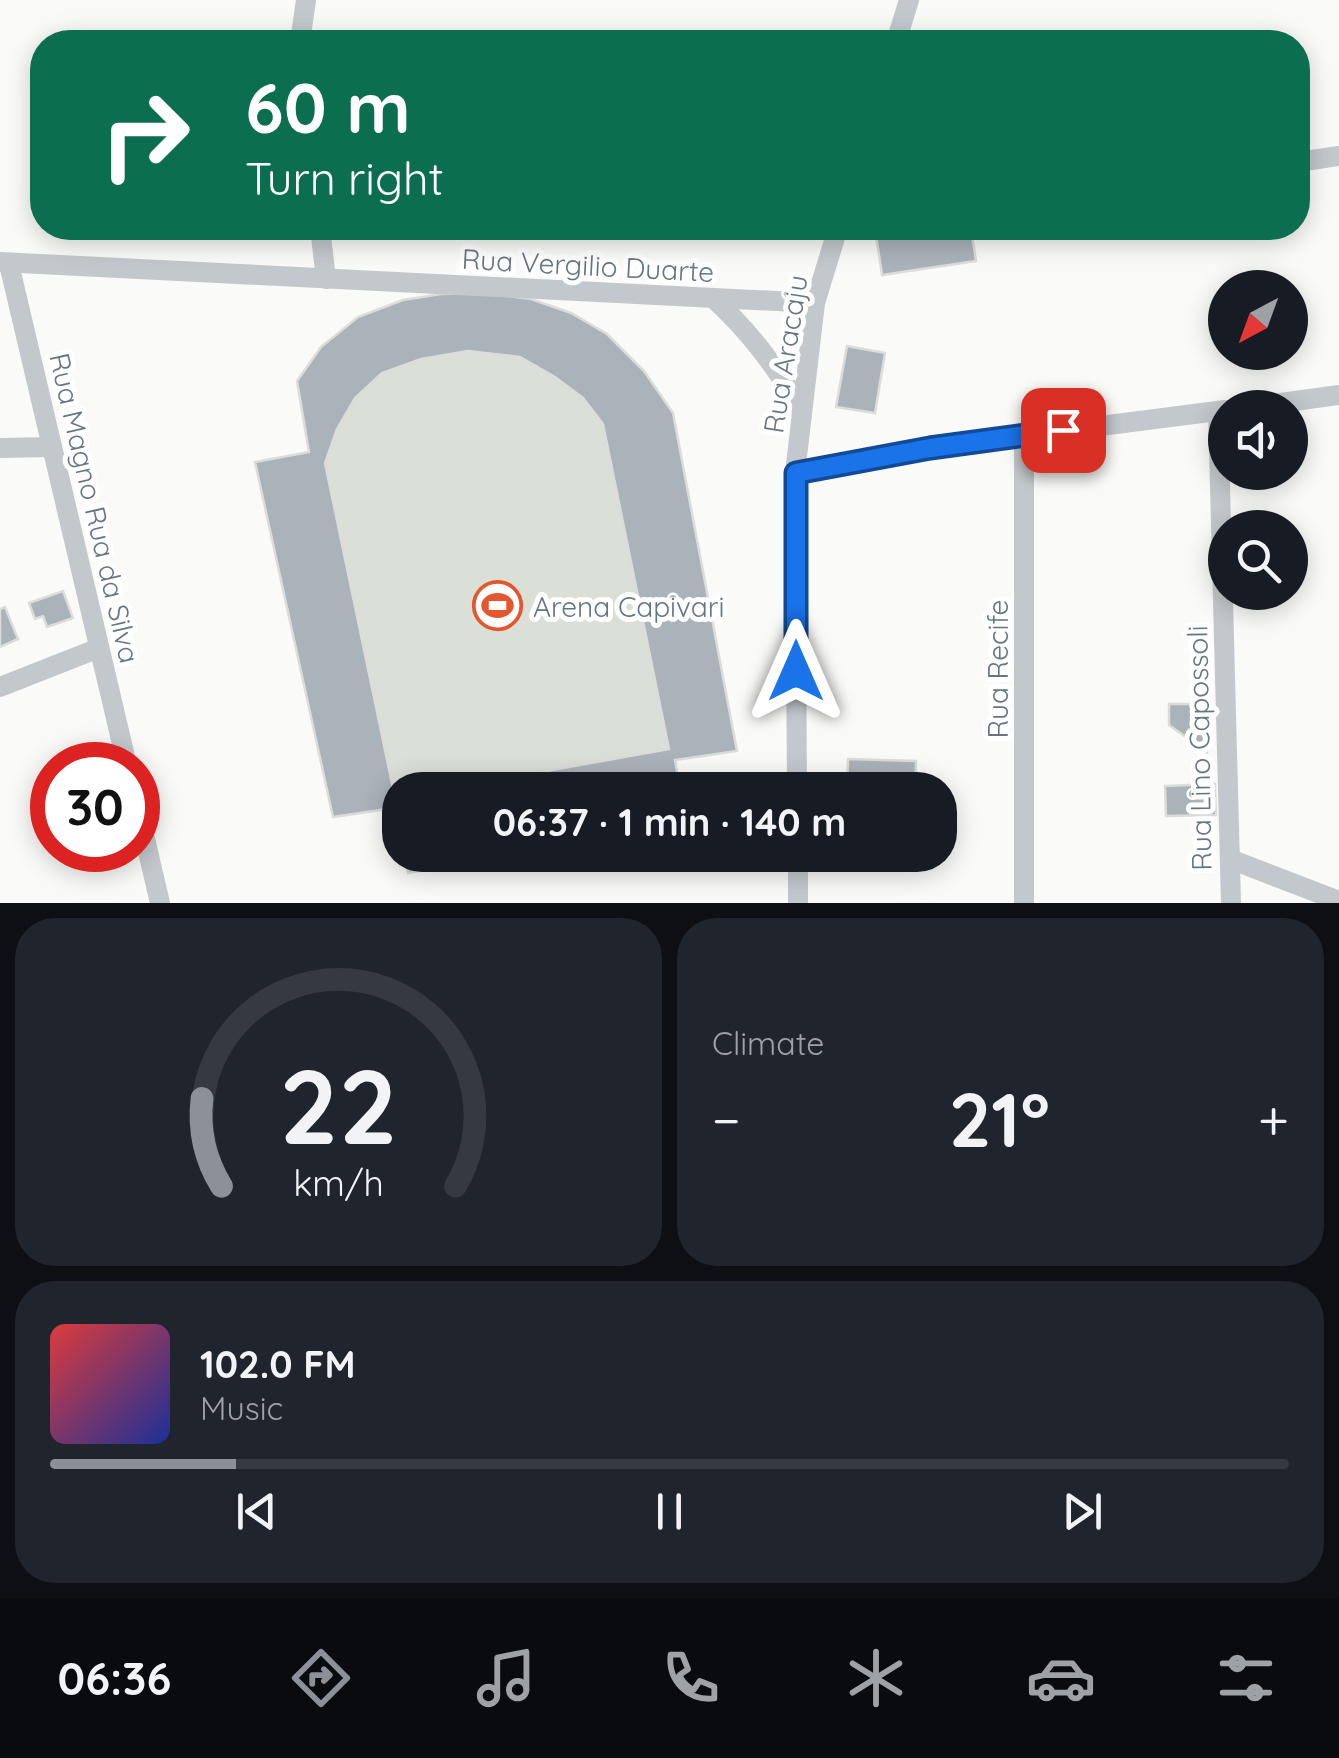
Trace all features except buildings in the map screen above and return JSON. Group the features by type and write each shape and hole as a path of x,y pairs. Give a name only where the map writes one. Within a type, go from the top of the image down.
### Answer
{"street":[{"path":"302,30 306,0"},
{"path":"900,30 910,0"},
{"path":"1310,160 1339,156"},
{"path":"321,240 326,279"},
{"name":"Rua Aracaju","path":"797,772 796,473 815,303 834,240"},
{"name":"Rua Vergilio Duarte","path":"4,263 815,303"},
{"name":"Rua Magno Rua da Silva","path":"4,263 121,742"},
{"path":"713,298 774,363 802,410"},
{"path":"1308,399 1339,395"},
{"path":"796,473 930,448 1208,412"},
{"name":"Rua Recife","path":"1024,436 1024,903"},
{"path":"0,448 52,447"},
{"name":"Rua Lino Capossoli","path":"1223,490 1231,903"},
{"path":"0,687 99,648"},
{"path":"1230,859 1339,901"},
{"path":"153,872 160,903"},
{"path":"798,872 798,903"}],"shaded area":[{"name":"Arena Capivari","path":"486,293 548,306 573,316 615,344 673,413 737,751 676,760 678,772 382,772 382,810 333,817 255,462 309,452 403,300"}],"place":[{"name":"Arena Capivari","path":"498,606"}],"route":[{"path":"796,671 796,473 930,448 1063,430"}]}
